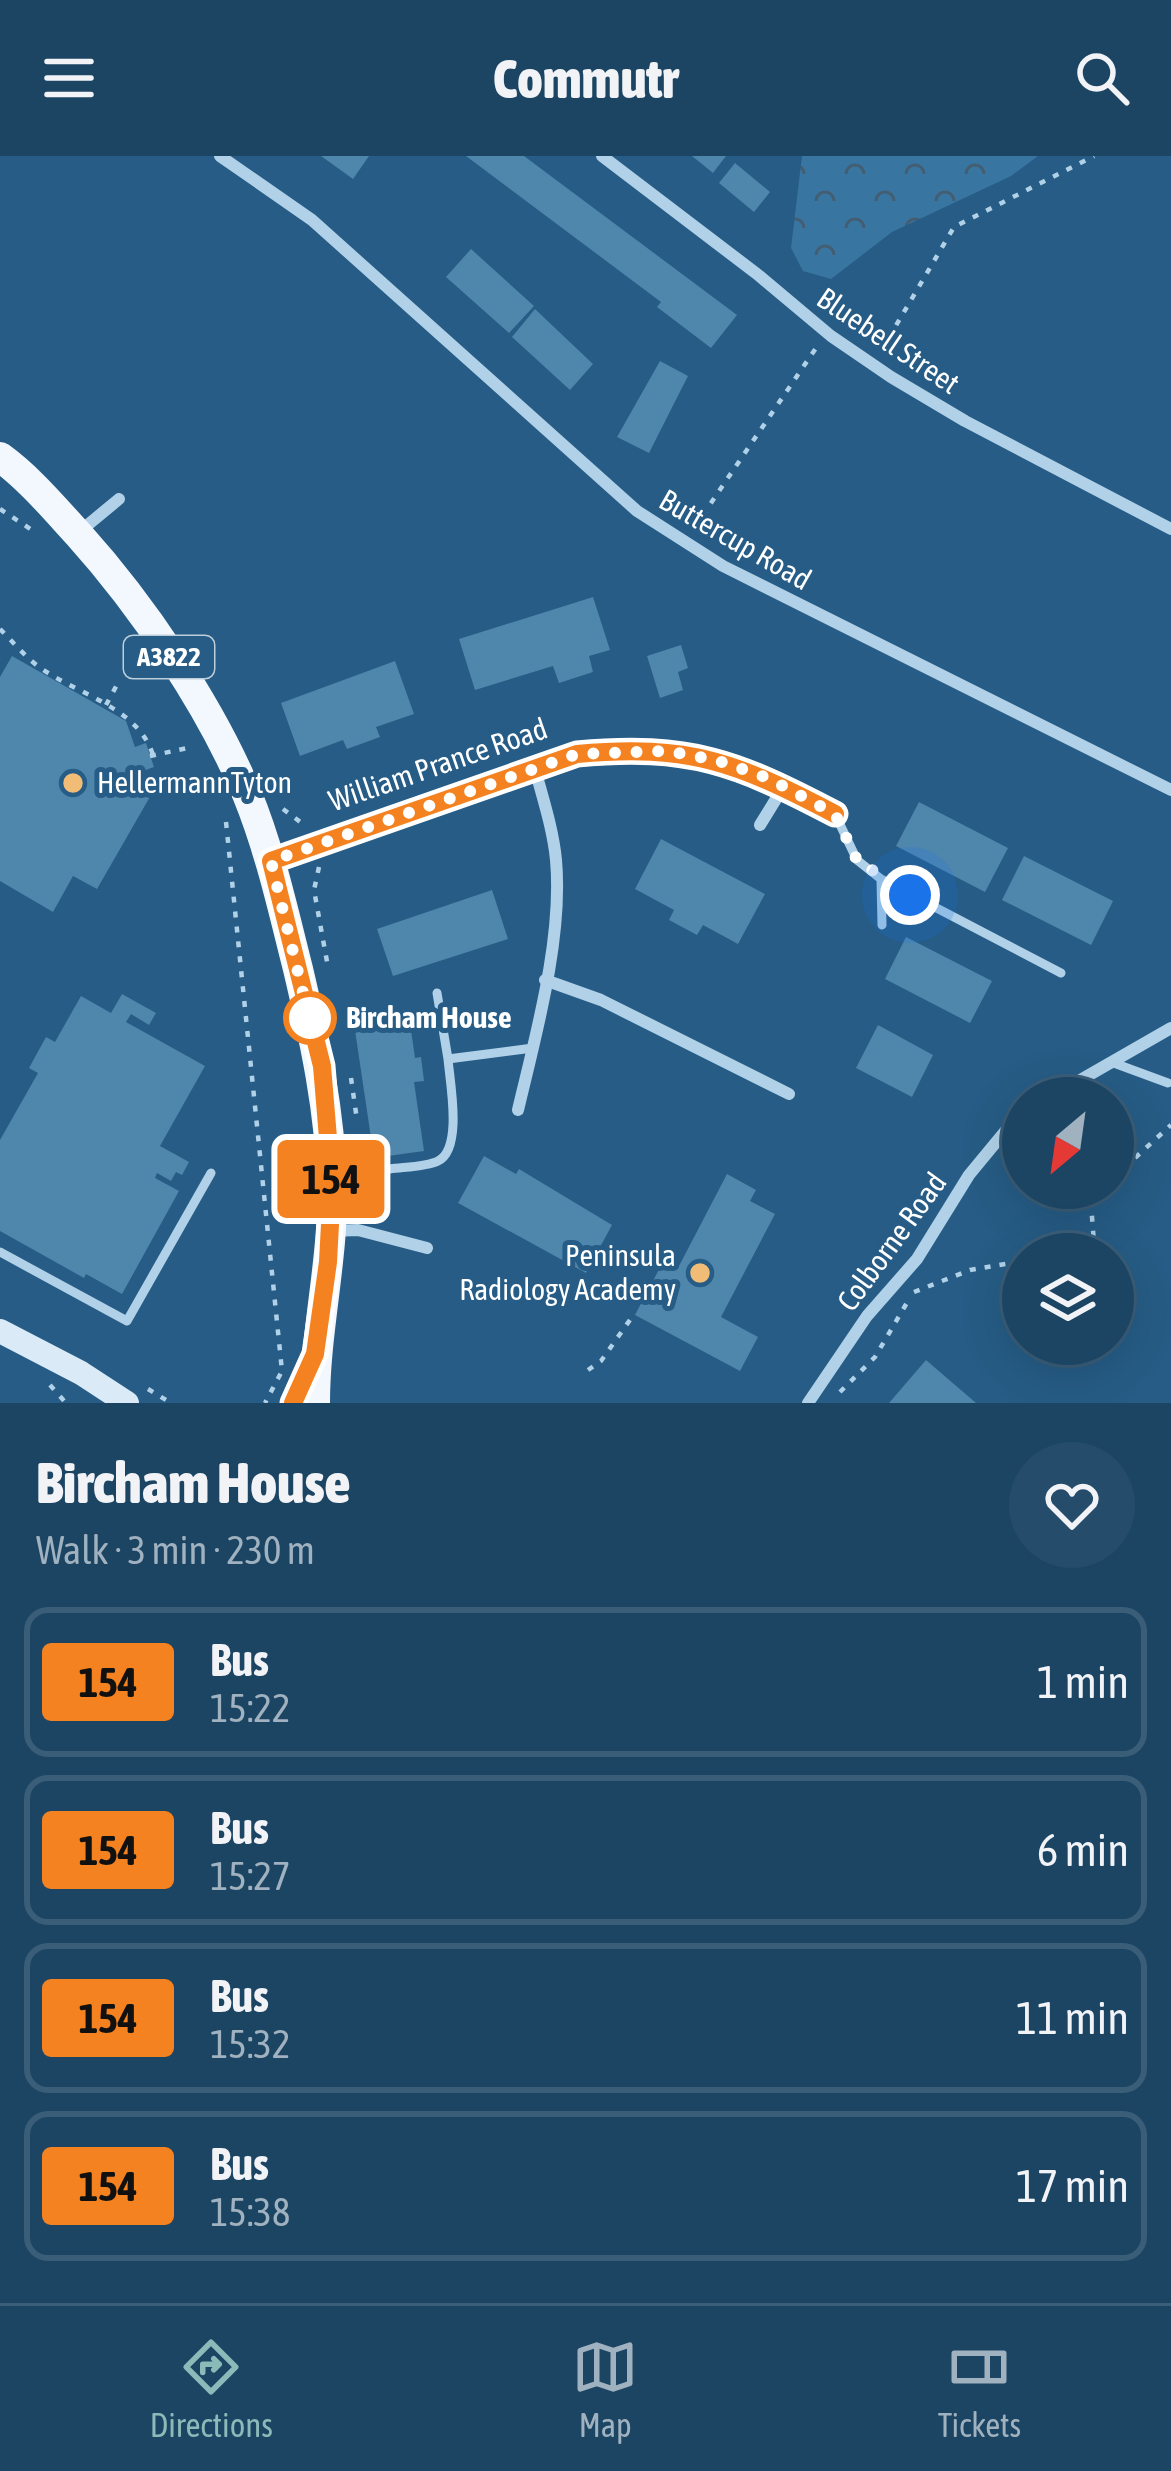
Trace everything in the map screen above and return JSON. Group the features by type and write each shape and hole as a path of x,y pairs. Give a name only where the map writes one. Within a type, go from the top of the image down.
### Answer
{"main road":[{"name":"A3822","path":"2,463 77,534 147,620 246,791 271,861 322,1066 332,1186 315,1354 315,1403"},
{"name":"A3822","path":"293,1403 315,1354"}],"street":[{"name":"Buttercup Road","path":"220,156 312,220 637,511 723,566 1171,790"},
{"name":"Bluebell Street","path":"602,156 873,364 965,422 1171,529"},
{"path":"77,534 119,499"},
{"name":"William Prance Road","path":"271,861 577,754 668,751 716,760 784,786 835,814"},
{"path":"518,1110 554,920 556,862 535,769"},
{"path":"760,825 784,786"},
{"path":"545,980 601,1000 789,1094"},
{"path":"1085,1077 1171,1028"},
{"name":"Colborne Road","path":"808,1403 1002,1134"},
{"path":"330,1231 358,1230 427,1248"},
{"path":"0,1330 128,1403"}],"lane":[{"path":"835,814 857,860 881,879 1061,973"},
{"path":"881,879 882,926"},
{"path":"390,1169 439,1161 454,1137 448,1059 436,994"},
{"path":"448,1059 533,1048"},
{"path":"1110,1062 1168,1083"},
{"path":"0,1252 127,1321 211,1173"}],"path":[{"path":"873,364 954,227 1094,156"},
{"path":"684,542 826,332"},
{"path":"0,509 28,527"},
{"path":"0,629 40,668 132,720 148,738 152,756 198,746"},
{"path":"106,706 119,681"},
{"path":"225,811 282,1371 265,1403"},
{"path":"1134,1159 1171,1125"},
{"path":"831,1397 874,1357 914,1292 970,1270 1002,1265"},
{"path":"588,1370 601,1361 632,1317"}],"green space":[{"path":"802,156 1038,156 1011,176 892,232 831,279 803,271 791,248"}],"building":[{"path":"321,156 369,156 353,179"},
{"path":"466,156 524,156 737,315 711,348 657,307 661,302"},
{"path":"692,156 726,156 713,173"},
{"path":"735,163 770,192 754,212 719,183"},
{"path":"471,249 534,306 509,333 446,277"},
{"path":"535,309 593,364 570,390 512,337"},
{"path":"660,361 688,376 649,453 617,437"},
{"path":"593,597 610,650 589,656 593,672 559,683 553,666 475,690 459,639"},
{"path":"681,645 688,668 678,672 683,690 660,698 647,656"},
{"name":"HellermannTyton","path":"12,656 126,721 135,747 146,743 154,767 143,771 151,795 97,889 73,876 53,912 0,881 0,677"},
{"path":"395,661 414,714 376,727 380,737 347,749 343,740 300,756 281,703"},
{"path":"919,802 1008,848 985,892 896,846"},
{"path":"661,839 765,894 738,944 703,925 697,935 669,920 674,910 635,889"},
{"path":"1024,856 1113,901 1091,945 1002,900"},
{"name":"Bircham House","path":"492,890 508,939 393,976 377,929"},
{"path":"906,937 992,981 970,1023 885,979"},
{"path":"122,994 156,1013 149,1025 131,1014 126,1022 205,1066 160,1146 189,1162 182,1175 176,1172 171,1181 157,1173 155,1178 179,1191 122,1294 0,1231 0,1140 38,1073 29,1068 46,1037 55,1042 81,996 111,1013"},
{"path":"408,1009 415,1058 421,1057 424,1081 414,1082 424,1151 374,1158 353,1017"},
{"path":"878,1025 933,1055 912,1097 856,1068"},
{"path":"484,1156 516,1174 519,1169 612,1225 586,1273 458,1203"},
{"name":"Peninsula Radiology Academy","path":"727,1174 756,1190 750,1201 775,1214 721,1317 758,1337 740,1371 635,1315 665,1258 679,1266"},
{"path":"926,1360 976,1403 889,1403"}],"bus line":[{"name":"154","path":"293,1403 315,1354 328,1262 332,1186 322,1066 271,861 577,754 623,750 668,751 716,760 768,778 835,814"}],"place":[{"name":"HellermannTyton","path":"73,783"},
{"name":"Bircham House","path":"310,1018"},
{"name":"Peninsula Radiology Academy","path":"700,1273"}],"route":[{"path":"310,1018 311,1026 271,861 577,754 668,751 716,760 768,778 835,814 857,860 910,895"}]}
